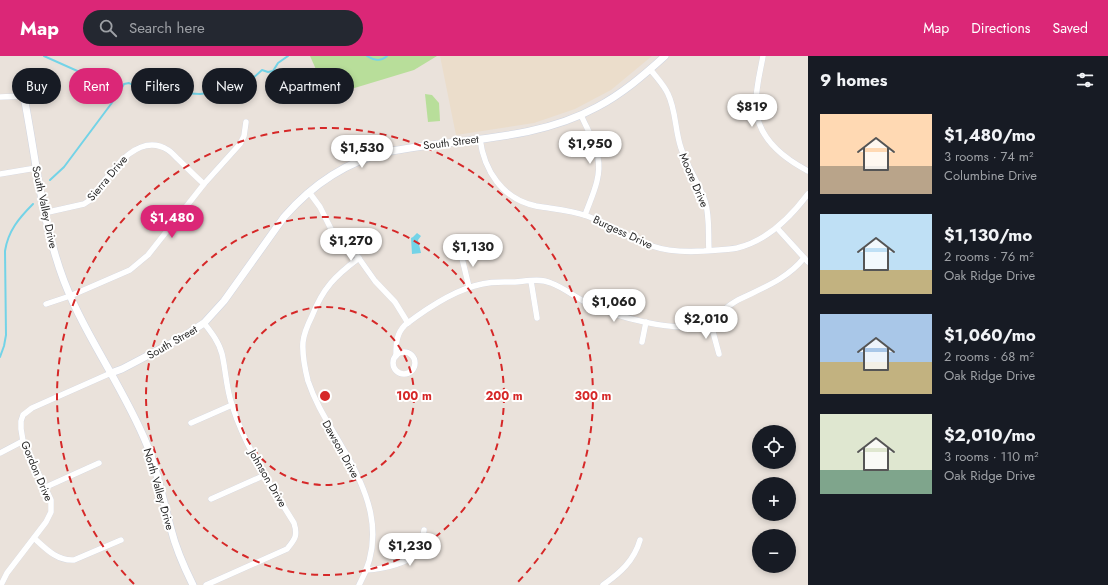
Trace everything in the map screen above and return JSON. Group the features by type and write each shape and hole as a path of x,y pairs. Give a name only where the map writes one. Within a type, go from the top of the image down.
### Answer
{"street":[{"name":"South Street","path":"111,373 122,369 181,338 204,323 224,301 284,217 309,192 339,170 379,153 480,139 539,129 560,123 598,107 617,95 650,70 665,56"},
{"path":"763,56 756,93 756,109 760,125 766,137 776,150 791,162 808,171"},
{"name":"Moore Drive","path":"650,70 666,89 670,97 681,150 706,202 708,213 709,250"},
{"path":"0,97 12,96"},
{"name":"South Valley Drive","path":"25,104 44,212 52,247 70,296 111,373"},
{"path":"581,115 599,159 598,178 585,215"},
{"path":"46,304 70,296 130,270 148,256 204,184 240,144 244,136 246,122"},
{"name":"Burgess Drive","path":"480,139 483,157 489,170 498,184 508,193 530,204 585,215 610,225 637,240 657,248 677,251 709,250 730,249 746,245 760,239 777,228 808,194"},
{"name":"Sierra Drive","path":"44,212 84,204 90,200 124,157 134,149 146,145 167,149 204,184"},
{"path":"0,174 36,168"},
{"path":"309,192 320,207 331,229 350,247 375,281 395,302 408,323"},
{"path":"396,356 397,337 400,331 408,323 443,300 469,287 490,282 531,280 551,283 597,308 646,322 694,326 710,321 735,302 773,283 806,260 777,228"},
{"path":"461,254 469,287"},
{"name":"Dawson Drive","path":"358,258 338,275 323,292 303,340 303,350 308,378 316,403 345,452 369,506 373,526 373,540 366,570 359,585"},
{"path":"531,280 537,318"},
{"path":"710,321 718,354"},
{"path":"642,342 646,322"},
{"name":"Johnson Drive","path":"204,323 216,340 222,354 232,405 243,434 265,475 294,523 297,531 294,540 287,549 206,585"},
{"name":"Gordon Drive","path":"2,585 7,574 46,522 51,512 51,500 46,487 23,441 21,421 24,415 32,408 111,373"},
{"name":"North Valley Drive","path":"111,373 146,443 160,485 178,551 193,585"},
{"path":"191,423 232,405"},
{"path":"0,453 23,441"},
{"path":"46,487 99,463"},
{"path":"211,499 265,475"},
{"path":"366,570 395,565 412,557 420,548 424,530"},
{"path":"34,538 57,557 66,560 74,560 122,540"},
{"path":"603,585 621,571 628,563 636,552 640,540"}],"shaded area":[{"path":"440,56 652,56 611,90 575,109 534,123 456,135"}],"green space":[{"path":"310,56 437,56 414,70 354,88 354,68 315,68"},
{"path":"425,94 432,95 439,103 440,121 428,122"}],"water":[{"path":"417,233 421,236 418,240 421,253 412,254 411,238"}],"waterway":[{"path":"44,56 102,82 113,90 120,91 124,84 129,83 147,93 160,95 176,95 181,93 200,94 225,91 251,80 262,70 268,72 273,71 278,63 288,56"},
{"path":"367,56 377,60 387,56"},
{"path":"50,180 64,167 111,104"},
{"path":"0,357 6,335 6,244 15,225 33,204"}]}
